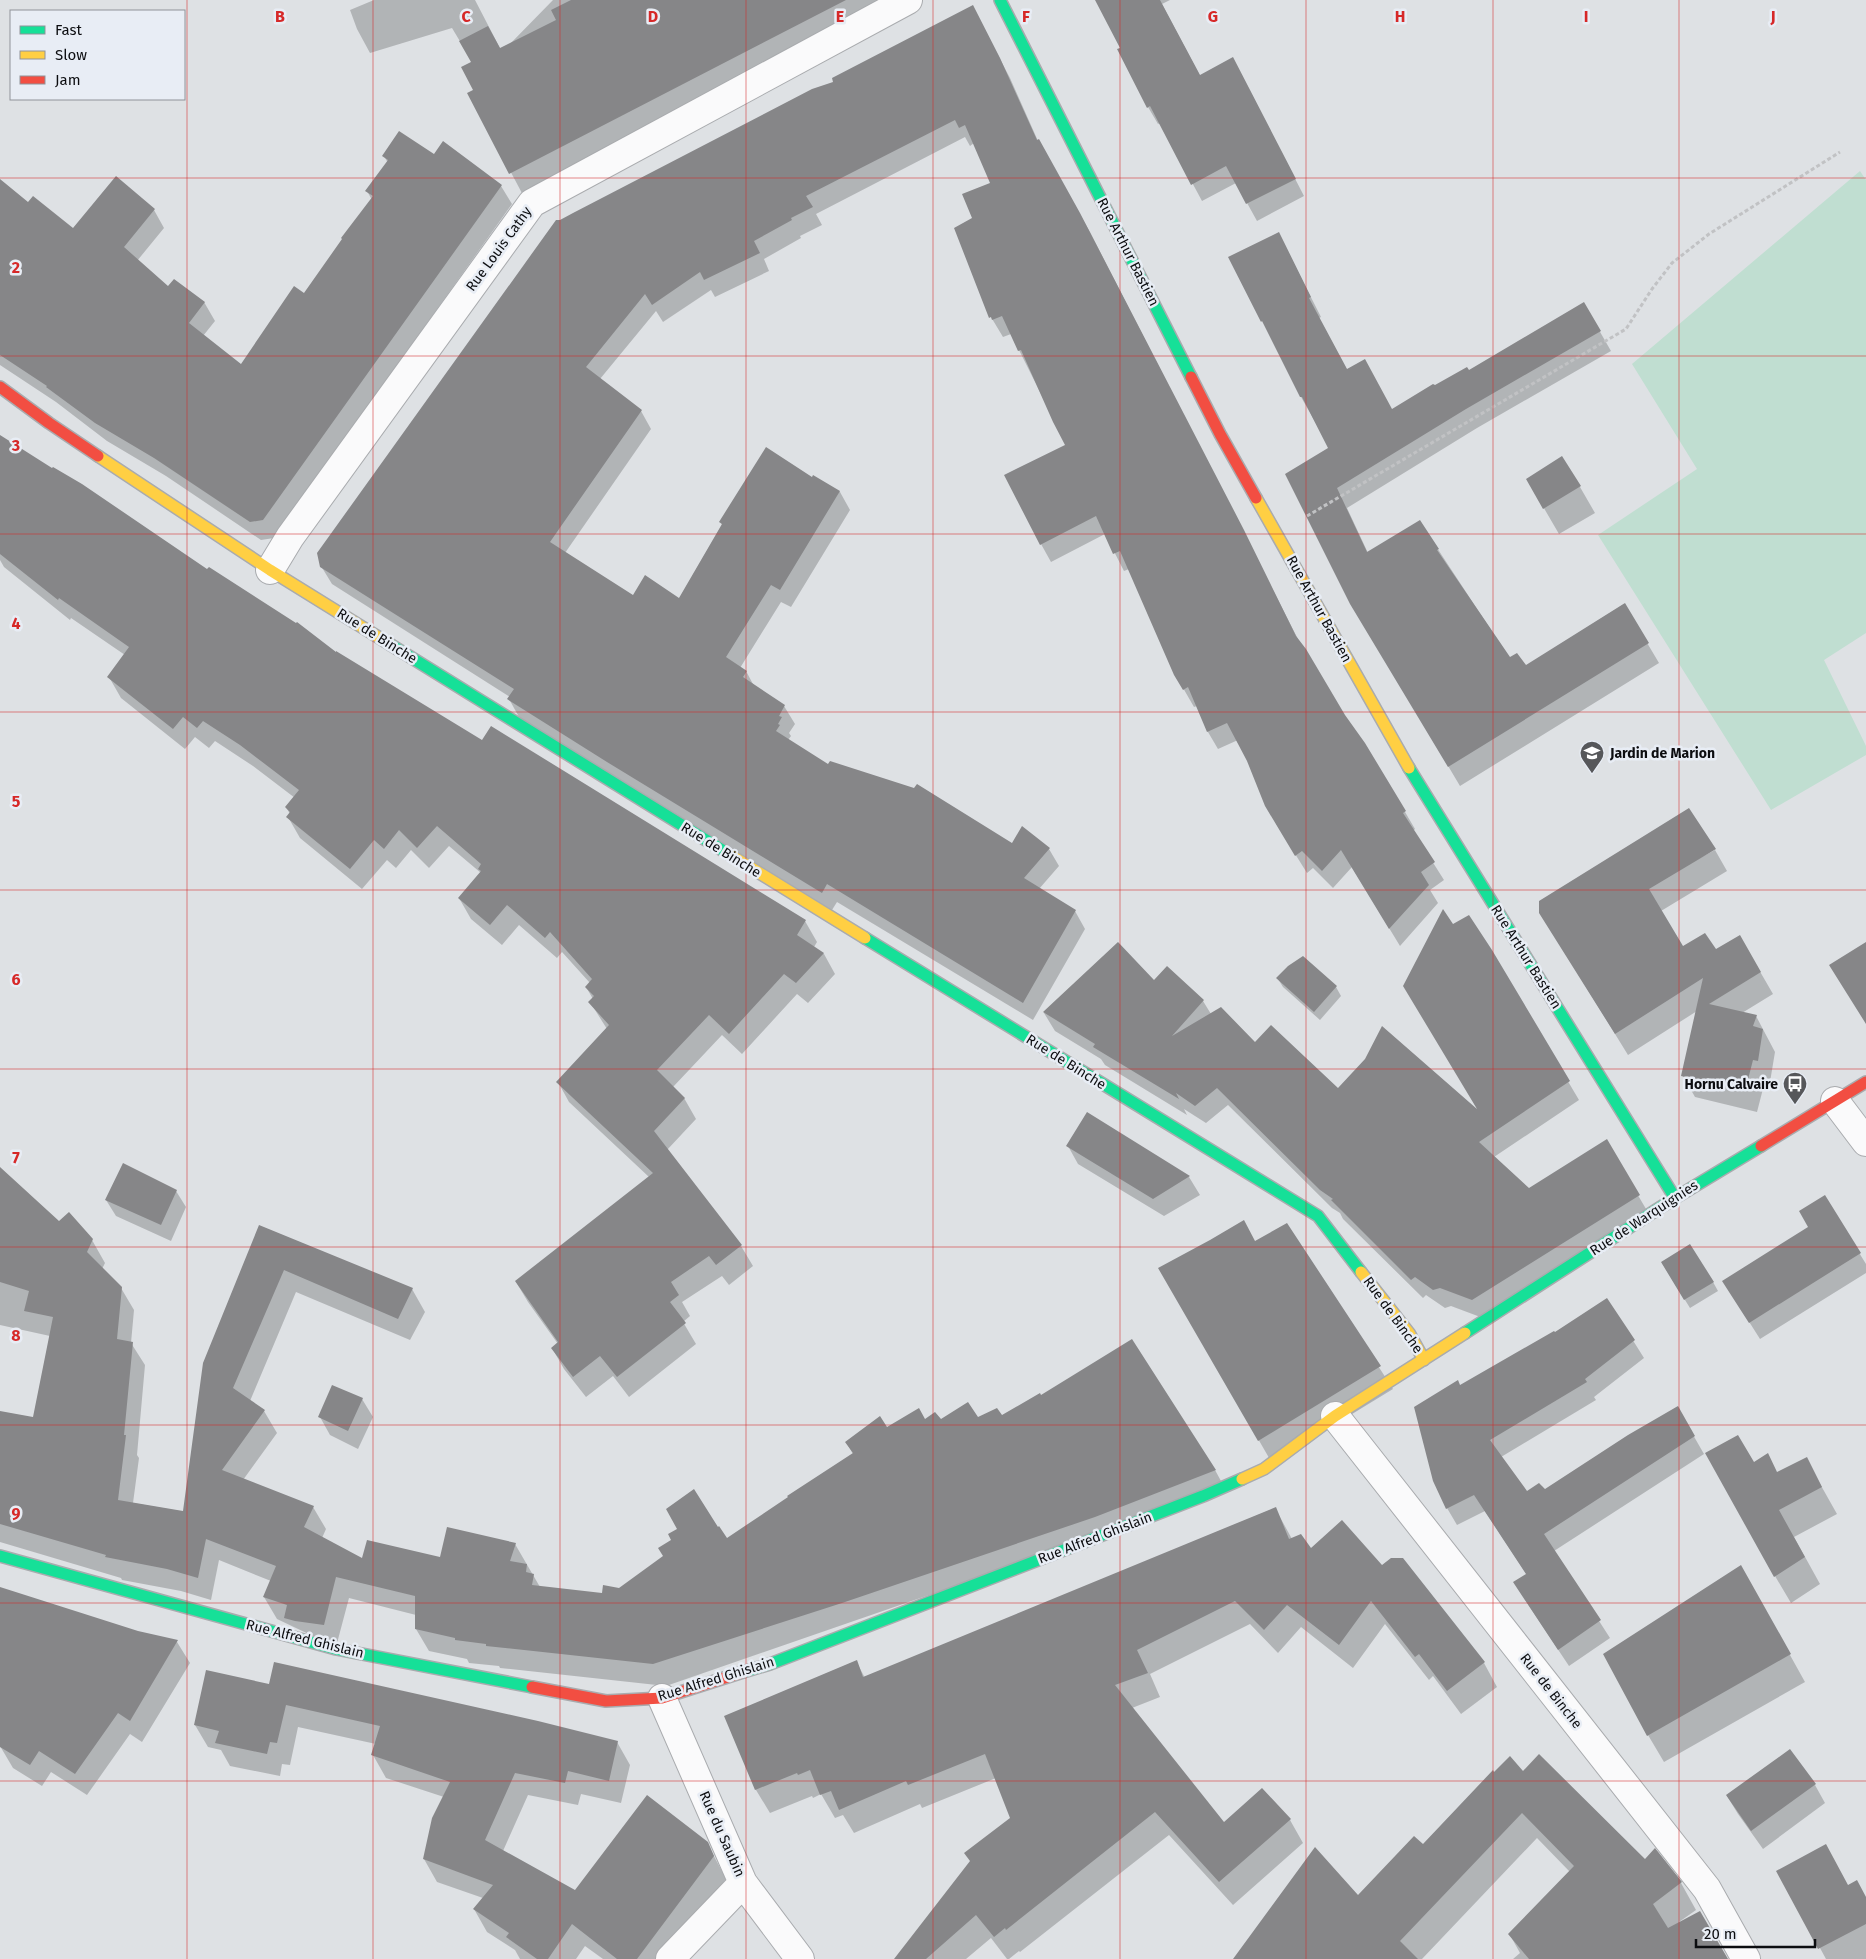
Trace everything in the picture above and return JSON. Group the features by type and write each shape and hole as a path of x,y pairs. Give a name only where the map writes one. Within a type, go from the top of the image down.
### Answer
{"street":[{"name":"Rue Louis Cathy","path":"270,570 290,537 532,203 908,0"},
{"name":"Rue Arthur Bastien","path":"1000,0 1220,434 1276,534 1403,758 1675,1198"},
{"name":"Rue de Binche","path":"0,387 49,423 270,570 1318,1216 1409,1333 1424,1360 1335,1416 1707,1889 1746,1959"},
{"name":"Rue de Warquignies","path":"1424,1360 1675,1198 1866,1082"},
{"path":"1835,1101 1866,1142"},
{"name":"Rue Alfred Ghislain","path":"0,1556 336,1649 606,1701 662,1698 770,1664 1203,1496 1264,1469 1335,1416"},
{"name":"Rue du Saubin","path":"662,1698 743,1883 800,1959"},
{"path":"670,1959 743,1883"}],"path":[{"path":"1276,534 1626,329 1652,288 1672,263 1709,234 1840,152"}],"green space":[{"path":"1860,171 1866,180 1866,633 1824,660 1866,746 1866,755 1771,810 1598,535 1697,469 1632,364"}],"building":[{"path":"571,0 846,0 509,174 467,93 473,90 461,67 471,62 459,41 488,26 500,48 556,20 551,10"},
{"path":"1095,0 1160,0 1200,75 1233,57 1296,179 1246,204 1226,166 1191,185 1150,106 1147,108 1117,49 1120,48"},
{"path":"973,5 1000,58 1037,140 1039,139 1080,213 1244,530 1296,636 1306,649 1345,715 1365,743 1406,811 1403,813 1435,862 1421,872 1429,885 1389,929 1341,850 1322,871 1302,851 1295,856 1265,806 1247,761 1227,723 1207,732 1188,687 1183,690 1174,675 1120,551 1113,554 1096,516 1040,545 1004,475 1065,445 1021,350 1018,351 1002,316 992,320 991,317 989,318 954,228 972,218 962,194 990,183 965,125 959,128 955,120 806,196 813,207 754,241 760,253 704,280 700,272 652,305 645,294 586,367 642,410 550,542 633,595 645,575 679,598 722,524 719,522 766,447 812,477 813,475 840,491 780,590 771,585 726,657 747,671 743,677 785,705 779,716 782,717 776,731 828,764 830,761 914,788 917,784 1012,843 1022,826 1050,848 1024,878 1076,910 1023,1003 827,884 822,893 607,762 507,699 514,689 320,567 317,553 556,220 560,220 812,89 833,82 832,78"},
{"path":"399,131 434,154 443,141 502,185 263,520 250,522 154,458 95,423 47,386 0,355 0,179 28,202 33,196 73,228 116,176 155,209 124,247 168,286 174,279 205,302 189,323 241,364 294,286 304,293 341,238 373,196 365,191 388,160 382,156"},
{"path":"1279,232 1311,297 1309,298 1347,369 1365,359 1392,409 1433,384 1435,385 1467,367 1469,370 1584,302 1601,331 1466,409 1337,488 1367,552 1420,520 1439,549 1437,550 1510,657 1517,653 1526,665 1625,603 1649,643 1448,767 1350,604 1285,474 1328,448 1228,257"},
{"path":"0,435 52,468 82,484 207,569 209,567 297,622 336,652 482,740 491,726 806,920 797,935 824,953 796,983 784,974 729,1034 709,1015 657,1070 685,1098 654,1131 742,1245 716,1265 709,1256 671,1282 679,1295 670,1302 686,1323 617,1377 600,1356 573,1377 551,1348 558,1342 515,1281 653,1173 556,1082 609,1025 588,1002 594,996 585,987 592,979 550,932 545,938 507,905 490,925 458,898 481,871 478,869 481,864 437,826 417,848 399,830 384,849 374,840 350,869 286,817 290,812 285,807 299,790 240,745 203,721 197,728 183,717 173,729 107,677 129,647 59,598 58,600 0,554"},
{"path":"1562,456 1581,486 1543,509 1526,479"},
{"path":"1689,808 1716,849 1649,889 1683,946 1705,933 1716,949 1740,935 1761,972 1709,1004 1757,1015 1753,1026 1763,1029 1758,1061 1753,1060 1745,1091 1681,1076 1703,978 1615,1034 1539,913 1539,901"},
{"path":"1443,909 1453,924 1469,915 1570,1081 1479,1142 1529,1188 1607,1139 1640,1195 1472,1300 1440,1288 1433,1290 1415,1277 1411,1280 1331,1200 1333,1199 1320,1190 1217,1088 1195,1106 1176,1093 1179,1099 1093,1047 1095,1044 1043,1012 1118,942 1154,980 1167,966 1204,1000 1172,1036 1221,1007 1255,1042 1271,1025 1338,1088 1365,1059 1382,1026 1477,1109 1403,986"},
{"path":"1866,942 1866,1024 1829,965"},
{"path":"1303,956 1337,986 1314,1012 1276,978 1288,966"},
{"path":"1087,1112 1190,1176 1153,1199 1066,1146"},
{"path":"123,1163 177,1190 161,1225 105,1200"},
{"path":"0,1167 59,1221 69,1212 93,1239 87,1252 122,1287 117,1339 133,1342 124,1435 126,1435 118,1500 183,1511 203,1363 259,1225 413,1288 398,1319 284,1270 233,1388 265,1410 222,1470 314,1506 304,1527 362,1558 367,1540 440,1557 447,1527 516,1543 510,1561 527,1564 526,1572 534,1574 532,1585 602,1593 603,1585 619,1588 663,1556 658,1548 671,1540 668,1534 677,1529 666,1509 694,1489 727,1538 853,1453 845,1442 880,1416 887,1427 919,1408 925,1419 935,1412 941,1419 968,1402 978,1417 997,1408 1002,1415 1040,1393 1041,1395 1132,1339 1216,1470 1095,1517 842,1603 653,1664 486,1646 486,1644 455,1640 455,1638 415,1629 415,1596 336,1577 324,1625 295,1621 284,1618 287,1605 263,1597 276,1566 206,1539 198,1578 167,1569 105,1557 106,1555 0,1524 0,1411 33,1417 53,1317 24,1311 29,1291 0,1282"},
{"path":"1825,1195 1861,1253 1749,1323 1722,1281 1808,1227 1799,1211"},
{"path":"1244,1220 1255,1241 1287,1223 1381,1366 1258,1441 1158,1268"},
{"path":"1690,1244 1714,1282 1684,1300 1661,1262"},
{"path":"1607,1298 1635,1340 1585,1379 1587,1382 1490,1440 1527,1491 1539,1483 1545,1489 1628,1435 1678,1406 1695,1436 1544,1534 1601,1620 1558,1650 1513,1582 1526,1574 1474,1495 1446,1509 1433,1481 1414,1407 1458,1380 1460,1385 1555,1332"},
{"path":"332,1385 363,1398 348,1431 318,1417"},
{"path":"1738,1435 1754,1462 1768,1453 1777,1472 1807,1457 1822,1487 1779,1510 1805,1557 1774,1577 1705,1453"},
{"path":"1276,1507 1289,1539 1301,1534 1311,1548 1342,1520 1382,1565 1391,1558 1403,1558 1485,1662 1447,1691 1419,1654 1415,1657 1371,1601 1339,1645 1287,1605 1264,1630 1235,1601 1137,1650 1148,1673 1115,1685 1224,1822 1262,1788 1291,1819 1219,1882 1155,1812 1006,1930 1005,1928 994,1937 976,1915 926,1959 894,1959 970,1861 964,1853 1010,1818 985,1754 908,1785 906,1781 839,1810 831,1791 820,1795 810,1770 798,1775 797,1773 755,1790 724,1716 857,1660 863,1677"},
{"path":"1741,1565 1791,1654 1647,1736 1603,1654"},
{"path":"0,1587 138,1631 178,1640 130,1721 118,1713 75,1774 39,1751 30,1765 0,1747"},
{"path":"274,1662 538,1721 618,1741 609,1781 568,1771 565,1783 515,1773 485,1840 575,1890 647,1795 708,1842 714,1856 637,1959 617,1959 572,1924 548,1959 537,1959 506,1937 509,1933 473,1909 493,1885 423,1859 432,1818 450,1782 371,1755 380,1726 286,1705 277,1743 270,1742 267,1754 215,1743 219,1731 194,1725 206,1670 269,1684"},
{"path":"1790,1749 1816,1784 1751,1831 1726,1795"},
{"path":"1539,1754 1645,1859 1655,1848 1682,1882 1653,1904 1668,1928 1700,1911 1728,1959 1529,1959 1508,1934 1574,1866 1522,1813 1400,1941 1418,1959 1233,1959 1315,1847 1358,1895 1414,1836 1423,1844 1493,1770 1494,1772 1510,1756 1523,1771"},
{"path":"1826,1844 1848,1885 1857,1880 1866,1897 1866,1924 1818,1949 1776,1871"}],"traffic: fast":[{"path":"1000,0 1191,377"},
{"path":"391,645 727,853"},
{"path":"1409,768 1675,1198"},
{"path":"865,938 1318,1216 1361,1272"},
{"path":"1465,1333 1675,1198 1761,1146"},
{"path":"743,1672 770,1664 1203,1496 1242,1479"},
{"path":"0,1556 336,1649 532,1687"}],"traffic: slow":[{"path":"98,456 270,570 391,645"},
{"path":"1256,498 1409,768"},
{"path":"727,853 865,938"},
{"path":"1361,1272 1409,1333 1424,1360"},
{"path":"1242,1479 1264,1469 1335,1416 1465,1333"}],"traffic: jam":[{"path":"1191,377 1256,498"},
{"path":"0,387 98,456"},
{"path":"1761,1146 1866,1082"},
{"path":"532,1687 606,1701 662,1698 743,1672"}],"place":[{"name":"Jardin de Marion","path":"1592,774"},
{"name":"Hornu Calvaire","path":"1795,1105"}]}
